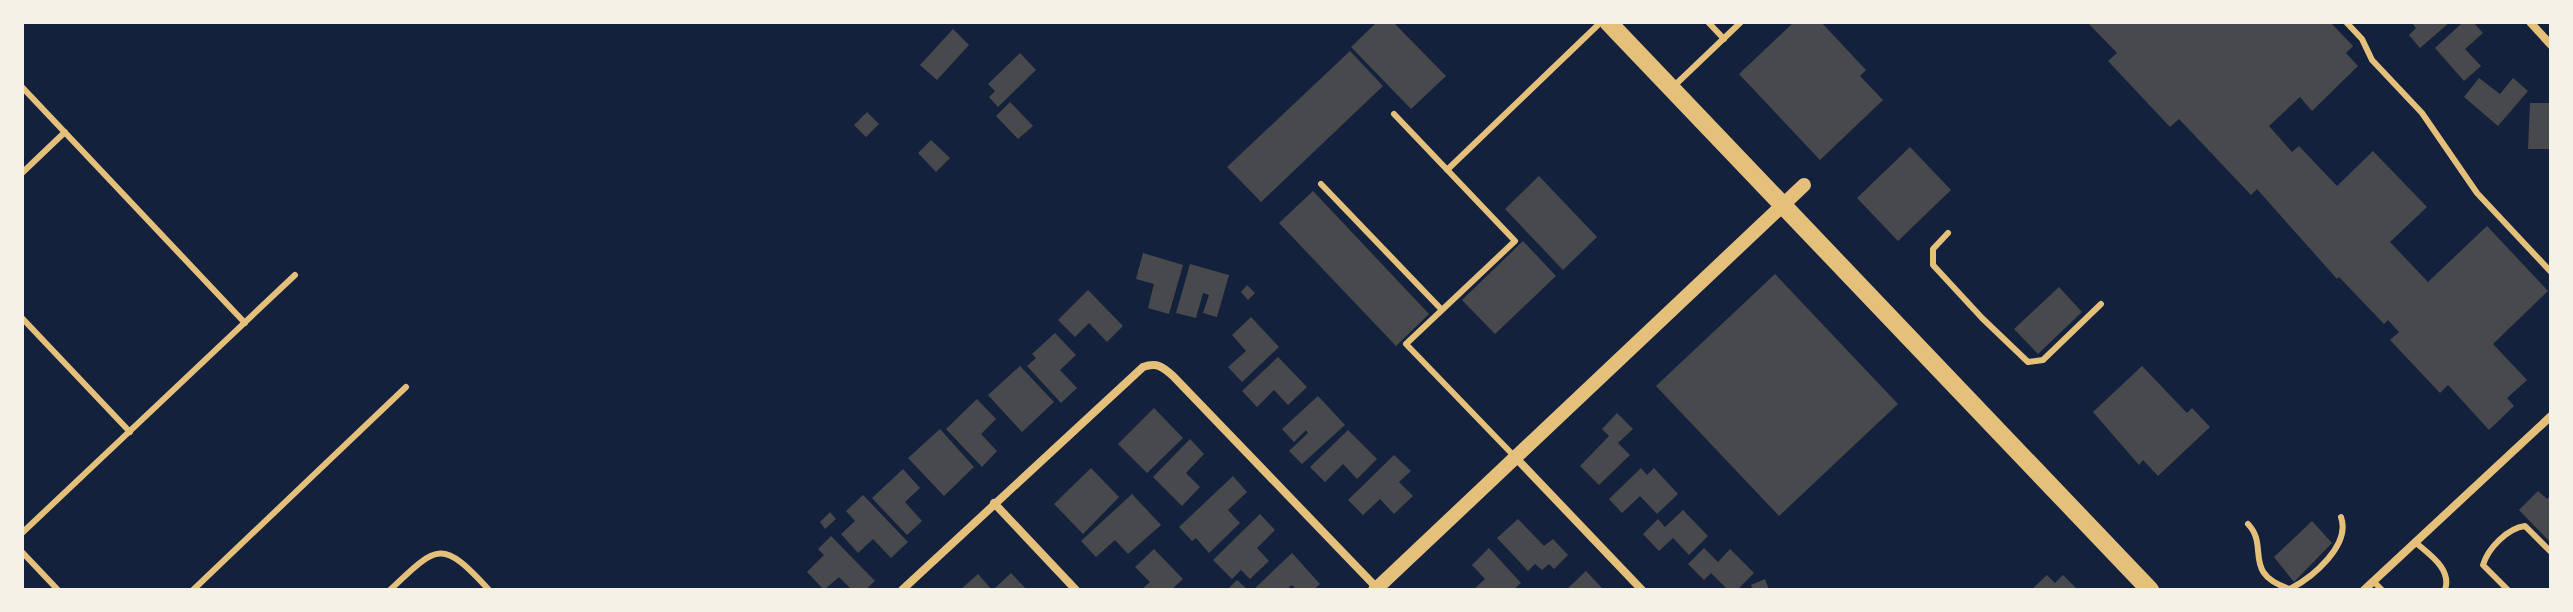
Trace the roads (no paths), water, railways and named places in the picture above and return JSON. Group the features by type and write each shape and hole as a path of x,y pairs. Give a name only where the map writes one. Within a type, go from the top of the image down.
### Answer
{"main road":[{"path":"1608,22 2150,590"}],"street":[{"path":"2530,22 2551,45"},
{"path":"902,590 1143,367 1151,364 1160,365 1173,376 1376,589 1804,185"},
{"path":"2364,590 2550,419"},
{"path":"1516,458 1642,590"},
{"path":"994,503 1076,590"}],"lane":[{"path":"1447,170 1601,22"},
{"path":"1708,22 1724,39"},
{"path":"1671,88 1741,22"},
{"path":"2346,22 2362,39 2372,60 2422,113 2477,193 2551,272"},
{"path":"22,87 245,323"},
{"path":"1394,114 1515,241 1406,344 1516,458"},
{"path":"22,173 65,132"},
{"path":"1321,184 1442,310"},
{"path":"1948,233 1933,249 1933,265 2028,362 2043,360 2101,304"},
{"path":"22,533 295,275"},
{"path":"22,318 130,432"},
{"path":"193,590 406,387"},
{"path":"2248,524 2256,536 2257,559 2261,569 2279,585 2290,589 2300,584 2338,548 2344,531 2341,517"},
{"path":"2508,590 2483,565 2486,554 2515,527 2525,526 2551,552"},
{"path":"2415,542 2443,567 2448,581 2445,590"},
{"path":"22,552 58,590"},
{"path":"390,590 431,555 449,553 463,562 489,590"},
{"path":"2373,581 2382,590"}]}
